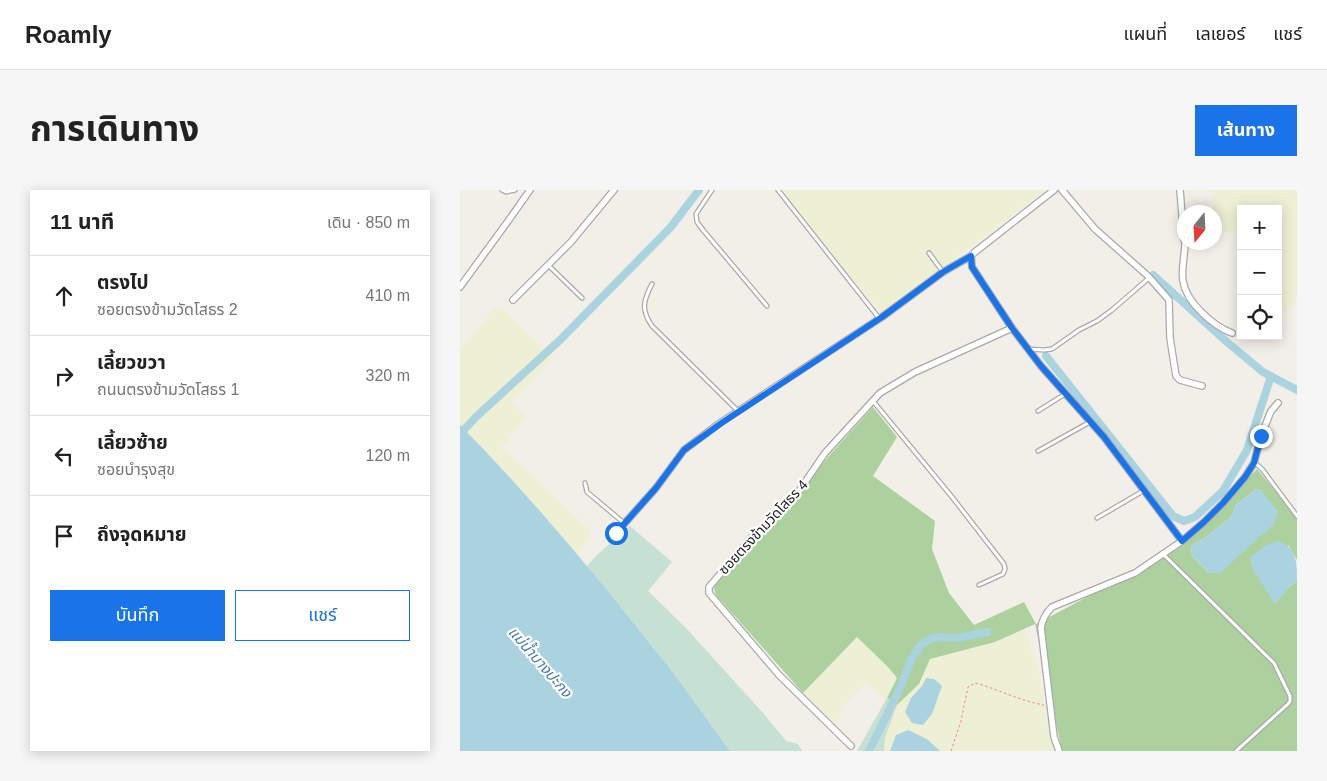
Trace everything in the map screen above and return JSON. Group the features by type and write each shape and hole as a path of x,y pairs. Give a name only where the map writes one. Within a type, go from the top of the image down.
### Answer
{"street":[{"path":"460,287 530,190"},
{"path":"514,300 571,242 614,190"},
{"path":"616,533 656,488 684,450 739,411 879,319 943,272 971,256 1054,190"},
{"path":"1062,190 1095,229 1149,278 1169,300 1170,338 1176,376 1180,380 1202,386"},
{"path":"1180,190 1181,205"},
{"path":"1185,250 1183,281 1186,290 1198,310 1224,330 1232,333"},
{"path":"971,256 972,267 1012,328 1065,394 1104,437 1182,541"},
{"name":"ซอยตรงข้ามวัดโสธร 4","path":"851,746 779,675 708,590 750,538 799,491 825,453 880,393 915,372 1012,328"},
{"path":"1059,751 1054,737 1041,628 1048,611 1052,607 1135,573 1182,541 1204,522 1223,503 1254,463 1270,411 1278,403"}],"lane":[{"path":"502,190 506,192 515,190"},
{"path":"712,190 696,214 697,222 767,306"},
{"path":"778,190 879,319"},
{"path":"929,253 943,272"},
{"path":"548,266 582,298"},
{"path":"1028,349 1044,350 1052,348 1079,330 1097,321 1149,278"},
{"path":"652,284 645,296 644,306 649,322 739,411"},
{"path":"1038,411 1065,394"},
{"path":"873,401 1004,564 1006,569 1003,574 979,585"},
{"path":"1038,451 1090,422"},
{"path":"1254,463 1262,469 1297,516"},
{"path":"585,483 587,492 625,523"},
{"path":"1097,518 1143,490"},
{"path":"1162,554 1274,663 1290,696 1288,704 1236,751"}],"path":[{"path":"951,751 961,721 968,687 975,683 1034,703 1050,705"}],"green space":[{"path":"779,190 1044,190 986,236 881,313"},
{"path":"1213,190 1297,190 1297,293 1295,295 1297,302 1282,316 1282,205 1237,205 1237,234 1222,231 1222,205 1212,205"},
{"path":"495,308 505,311 553,359 513,401 526,417 502,448 592,532 578,555 491,456 460,425 460,349"},
{"path":"873,407 897,437 873,476 935,521 932,549 949,593 974,625 1024,602 1036,624 1176,550 1257,469 1297,517 1297,560 1288,545 1275,603 1297,581 1297,751 1062,751 1035,624 995,642 930,659 919,684 897,705 887,698 897,678 857,637 803,693 716,595 714,589 717,577 780,515","holes":["1256,489 1262,491 1219,573 1208,572 1192,556 1191,546 1206,537 1231,517 1236,505"]},
{"path":"630,526 672,562 648,591 686,628 786,741 798,744 802,751 730,751 652,646 587,566"},
{"path":"1025,629 1038,668 1047,721 1055,751 940,751 927,739 896,735 890,751 885,751 885,738 897,705 919,684 930,659 995,642","holes":["926,678 942,686 932,714 911,699"]},
{"path":"858,636 897,678 886,701 866,683 844,705 836,725 803,693"},
{"path":"887,698 897,705 885,738 884,751 857,751"}],"water":[{"name":"แม่น้ำบางปะกง","path":"460,425 534,505 605,588 672,671 730,751 460,751"},
{"path":"1256,489 1262,491 1278,512 1274,524 1219,574 1208,572 1192,556 1191,546 1206,537 1231,517 1236,505"},
{"path":"1279,541 1293,552 1297,568 1297,581 1289,587 1275,604 1253,570 1250,557 1268,544"},
{"path":"926,678 934,679 942,686 932,714 923,725 912,723 905,712 911,698 922,686"},
{"path":"908,730 927,739 940,751 890,751 896,735"}],"waterway":[{"path":"460,434 560,340 670,228 699,190"},
{"path":"1153,275 1263,372 1297,390"},
{"path":"1046,356 1173,516 1184,521 1195,517 1223,491 1247,450 1271,376"},
{"path":"869,751 901,686 911,659 922,644 932,638 958,638 987,632"}],"route":[{"path":"616,533 656,488 684,450 720,424 882,317 943,272 971,256 972,267 1012,328 1041,366 1104,437 1182,541 1223,503 1245,477 1254,463 1261,436"}]}
